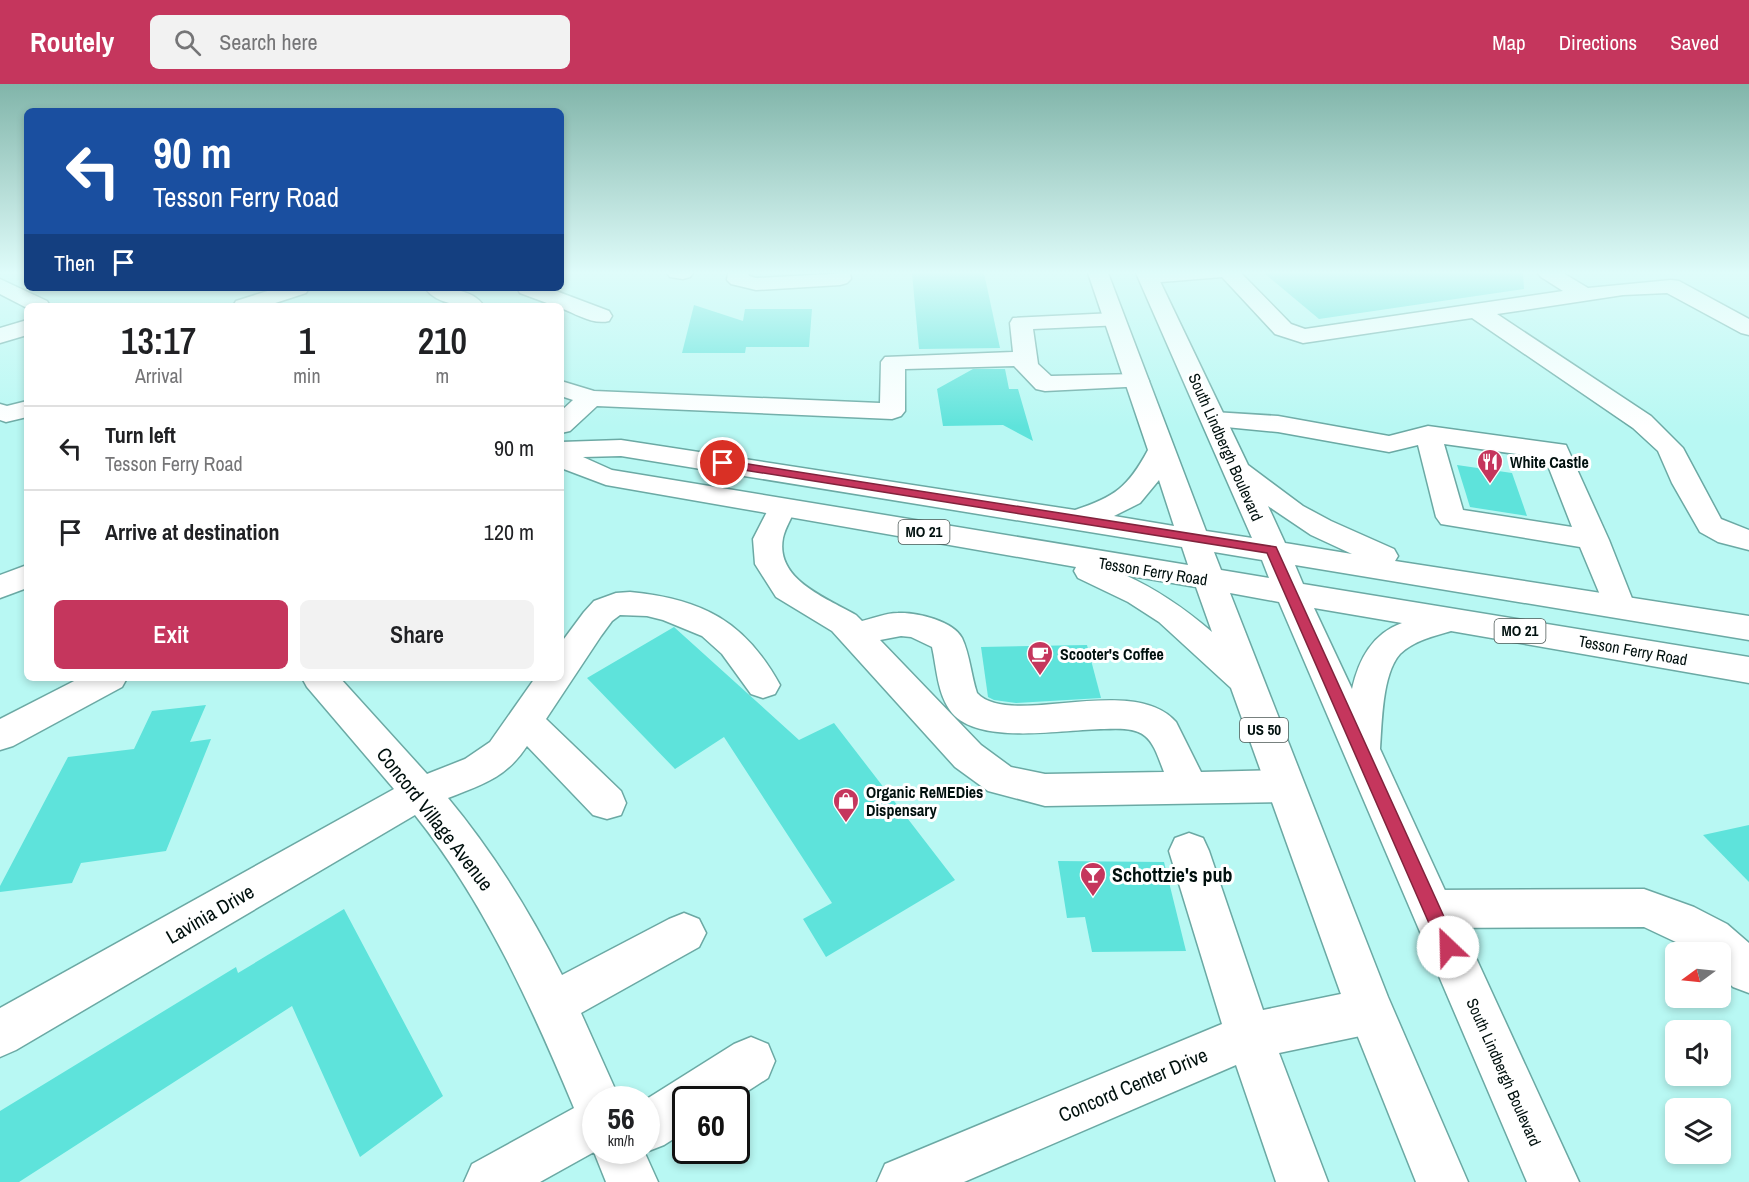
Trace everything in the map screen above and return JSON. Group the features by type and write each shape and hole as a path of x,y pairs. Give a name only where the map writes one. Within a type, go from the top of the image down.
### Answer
{"main road":[{"path":"1021,324 1026,366 1045,384 1137,381"},
{"name":"US 50","path":"1116,324 1370,1011 1403,1096 1442,1182"},
{"name":"South Lindbergh Boulevard","path":"1170,324 1236,468 1553,1182"},
{"path":"1278,324 1283,329 1303,336 1385,324"},
{"path":"1497,324 1642,422 1670,448 1686,483 1710,525 1729,535 1749,540"},
{"path":"0,336 24,328"},
{"path":"564,389 591,398 892,411 893,362 1025,359"},
{"path":"564,422 591,398"},
{"path":"0,412 6,414 24,410"},
{"path":"1214,420 1278,424 1389,444 1428,434 1556,451 1619,606"},
{"path":"1428,434 1451,517 1594,540"},
{"name":"MO 21","path":"564,450 621,448 1078,519 1749,628"},
{"path":"1078,519 1115,507 1136,493 1148,478 1162,449"},
{"name":"Tesson Ferry Road","path":"564,459 606,477 1749,670"},
{"path":"1236,468 1293,512 1310,522 1421,574"},
{"path":"782,508 768,539 770,564 787,589 844,623 968,756 1001,780 1045,790 1285,786"},
{"path":"1052,554 1138,594 1170,614 1247,683"},
{"path":"0,586 24,577"},
{"path":"564,665 605,609 627,603 662,608 690,617 722,633 745,657 763,685"},
{"path":"1361,752 1371,686 1379,659 1389,644 1415,631 1452,619"},
{"path":"856,636 887,625 910,624 929,630 946,640 955,668 956,688 966,706 981,715 1001,718 1111,715 1144,717 1156,724 1167,737 1188,788"},
{"path":"0,736 104,681"},
{"name":"Concord Village Avenue","path":"325,681 420,794 461,847 497,900 553,1004 589,1086"},
{"name":"Lavinia Drive","path":"0,1034 420,794 478,770 502,753 552,681"},
{"path":"525,721 607,804"},
{"path":"1189,851 1249,1036 1302,1182"},
{"path":"1432,909 1644,908 1679,921 1712,938 1734,955 1749,972"},
{"path":"553,1004 684,933"},
{"name":"Concord Center Drive","path":"903,1182 1249,1036 1370,1011"},
{"path":"712,1086 751,1061"},
{"path":"490,1182 582,1131"},
{"path":"624,1164 632,1182"}],"building":[{"path":"689,324 811,324 809,347 746,347 745,353 682,353"},
{"path":"917,324 995,324 1000,348 919,349"},
{"path":"973,369 1005,369 1009,389 1018,389 1033,441 1003,425 943,426 937,389"},
{"name":"White Castle","path":"1457,465 1512,473 1527,516 1470,507"},
{"name":"Organic ReMEDies Dispensary","path":"674,627 799,740 834,723 955,880 826,957 803,919 832,903 724,737 675,769 587,678"},
{"name":"Scooter's Coffee","path":"1087,645 1101,698 1016,703 988,697 981,647"},
{"path":"206,705 190,742 211,739 166,851 81,863 72,883 0,892 0,886 68,757 134,749 152,711"},
{"path":"1749,825 1749,882 1703,835"},
{"path":"1058,861 1164,862 1186,951 1092,952 1085,917 1067,918"},
{"path":"344,909 443,1096 360,1157 292,1006 19,1182 0,1182 0,1111 236,967 238,973"}],"place":[{"name":"White Castle","path":"1490,485"},
{"name":"Scooter's Coffee","path":"1040,677"},
{"name":"Organic ReMEDies Dispensary","path":"846,824"},
{"name":"Schottzie's pub","path":"1093,898"}],"route":[{"path":"723,463 1272,550 1448,947"}]}
